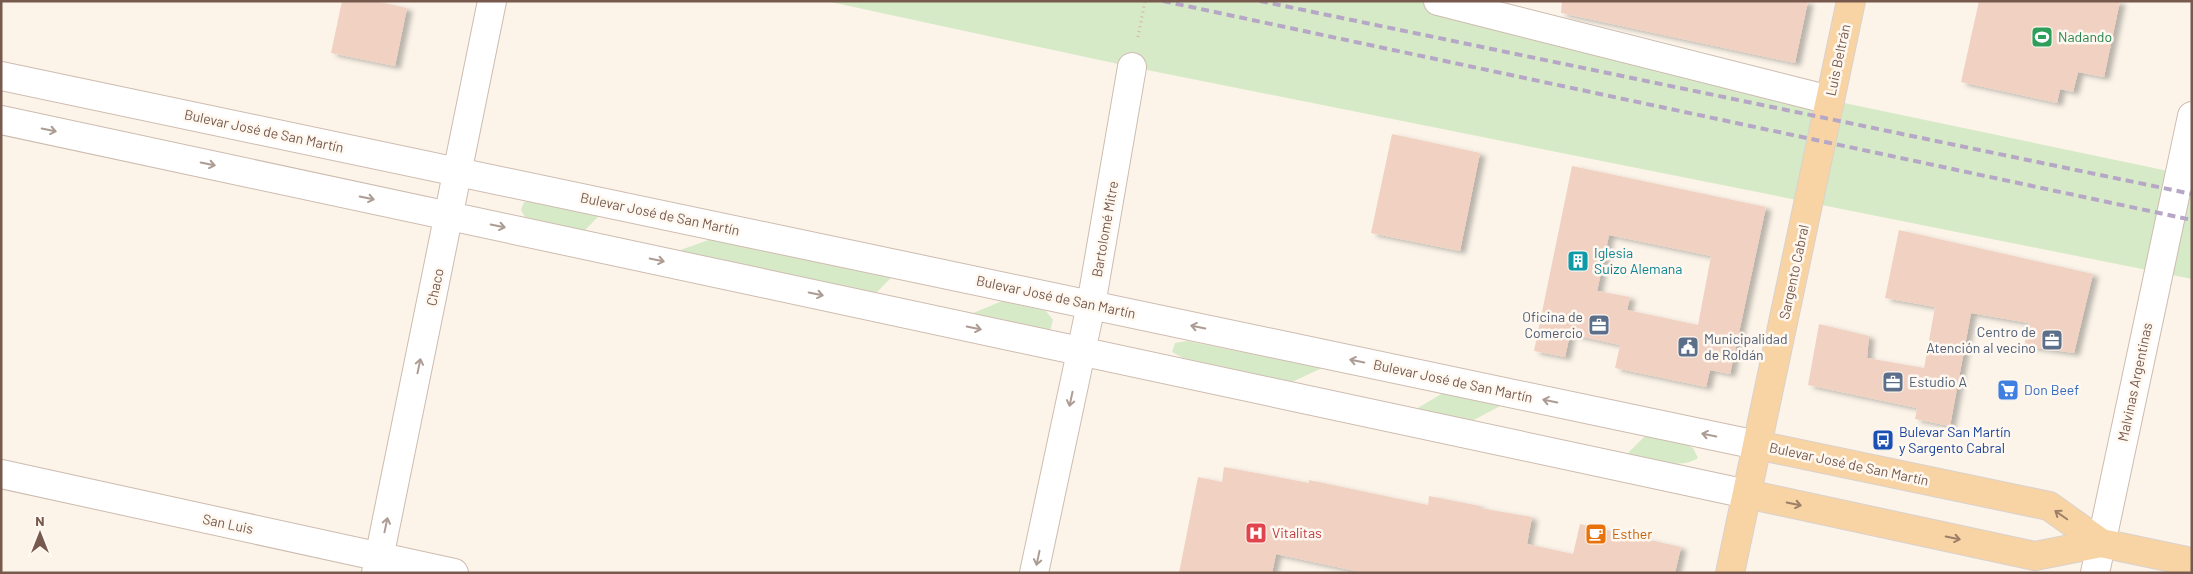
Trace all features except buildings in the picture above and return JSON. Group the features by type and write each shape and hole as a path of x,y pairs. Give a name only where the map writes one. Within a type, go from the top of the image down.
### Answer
{"main road":[{"name":"Luis Beltrán","path":"1828,109 1851,1"},
{"name":"Sargento Cabral","path":"1730,573 1828,109"},
{"name":"Bulevar José de San Martín","path":"1757,445 2049,506 2101,543"},
{"name":"Bulevar José de San Martín","path":"1747,494 2035,556 2101,543 2192,562"}],"street":[{"name":"Chaco","path":"378,565 459,172 492,1"},
{"path":"1438,1 1828,109"},
{"name":"Bartolomé Mitre","path":"1034,573 1092,305 1132,67"},
{"name":"Bulevar José de San Martín","path":"1,76 1757,445"},
{"name":"Malvinas Argentinas","path":"2095,573 2192,116"},
{"name":"Bulevar José de San Martín","path":"1,120 1747,494"},
{"name":"San Luis","path":"1,474 378,565 454,573"}],"path":[{"path":"1132,67 1145,1"}],"green space":[{"path":"826,1 1438,1 1830,100 2192,176 2192,279 1132,67"},
{"path":"535,201 600,215 584,231 526,219 521,210 524,202"},
{"path":"711,239 891,278 874,295 675,252"},
{"path":"1002,301 1046,311 1053,320 1050,331 966,316"},
{"path":"1187,341 1322,368 1292,382 1183,358 1172,352 1175,343"},
{"path":"1443,393 1502,405 1472,421 1416,409"},
{"path":"1647,434 1678,440 1693,448 1698,458 1690,462 1673,464 1627,454"}],"railway":[{"path":"1163,1 2192,220"},
{"path":"1260,1 2192,194"}],"place":[{"name":"Nadando","path":"2042,37"},
{"name":"Iglesia Suizo Alemana","path":"1578,261"},
{"name":"Oficina de Comercio","path":"1599,325"},
{"name":"Centro de Atención al vecino","path":"2052,340"},
{"name":"Municipalidad de Roldán","path":"1688,347"},
{"name":"Estudio A","path":"1893,382"},
{"name":"Don Beef","path":"2008,390"},
{"name":"Bulevar San Martín y Sargento Cabral","path":"1883,440"},
{"name":"Vitalitas","path":"1256,533"},
{"name":"Esther","path":"1596,534"}]}
